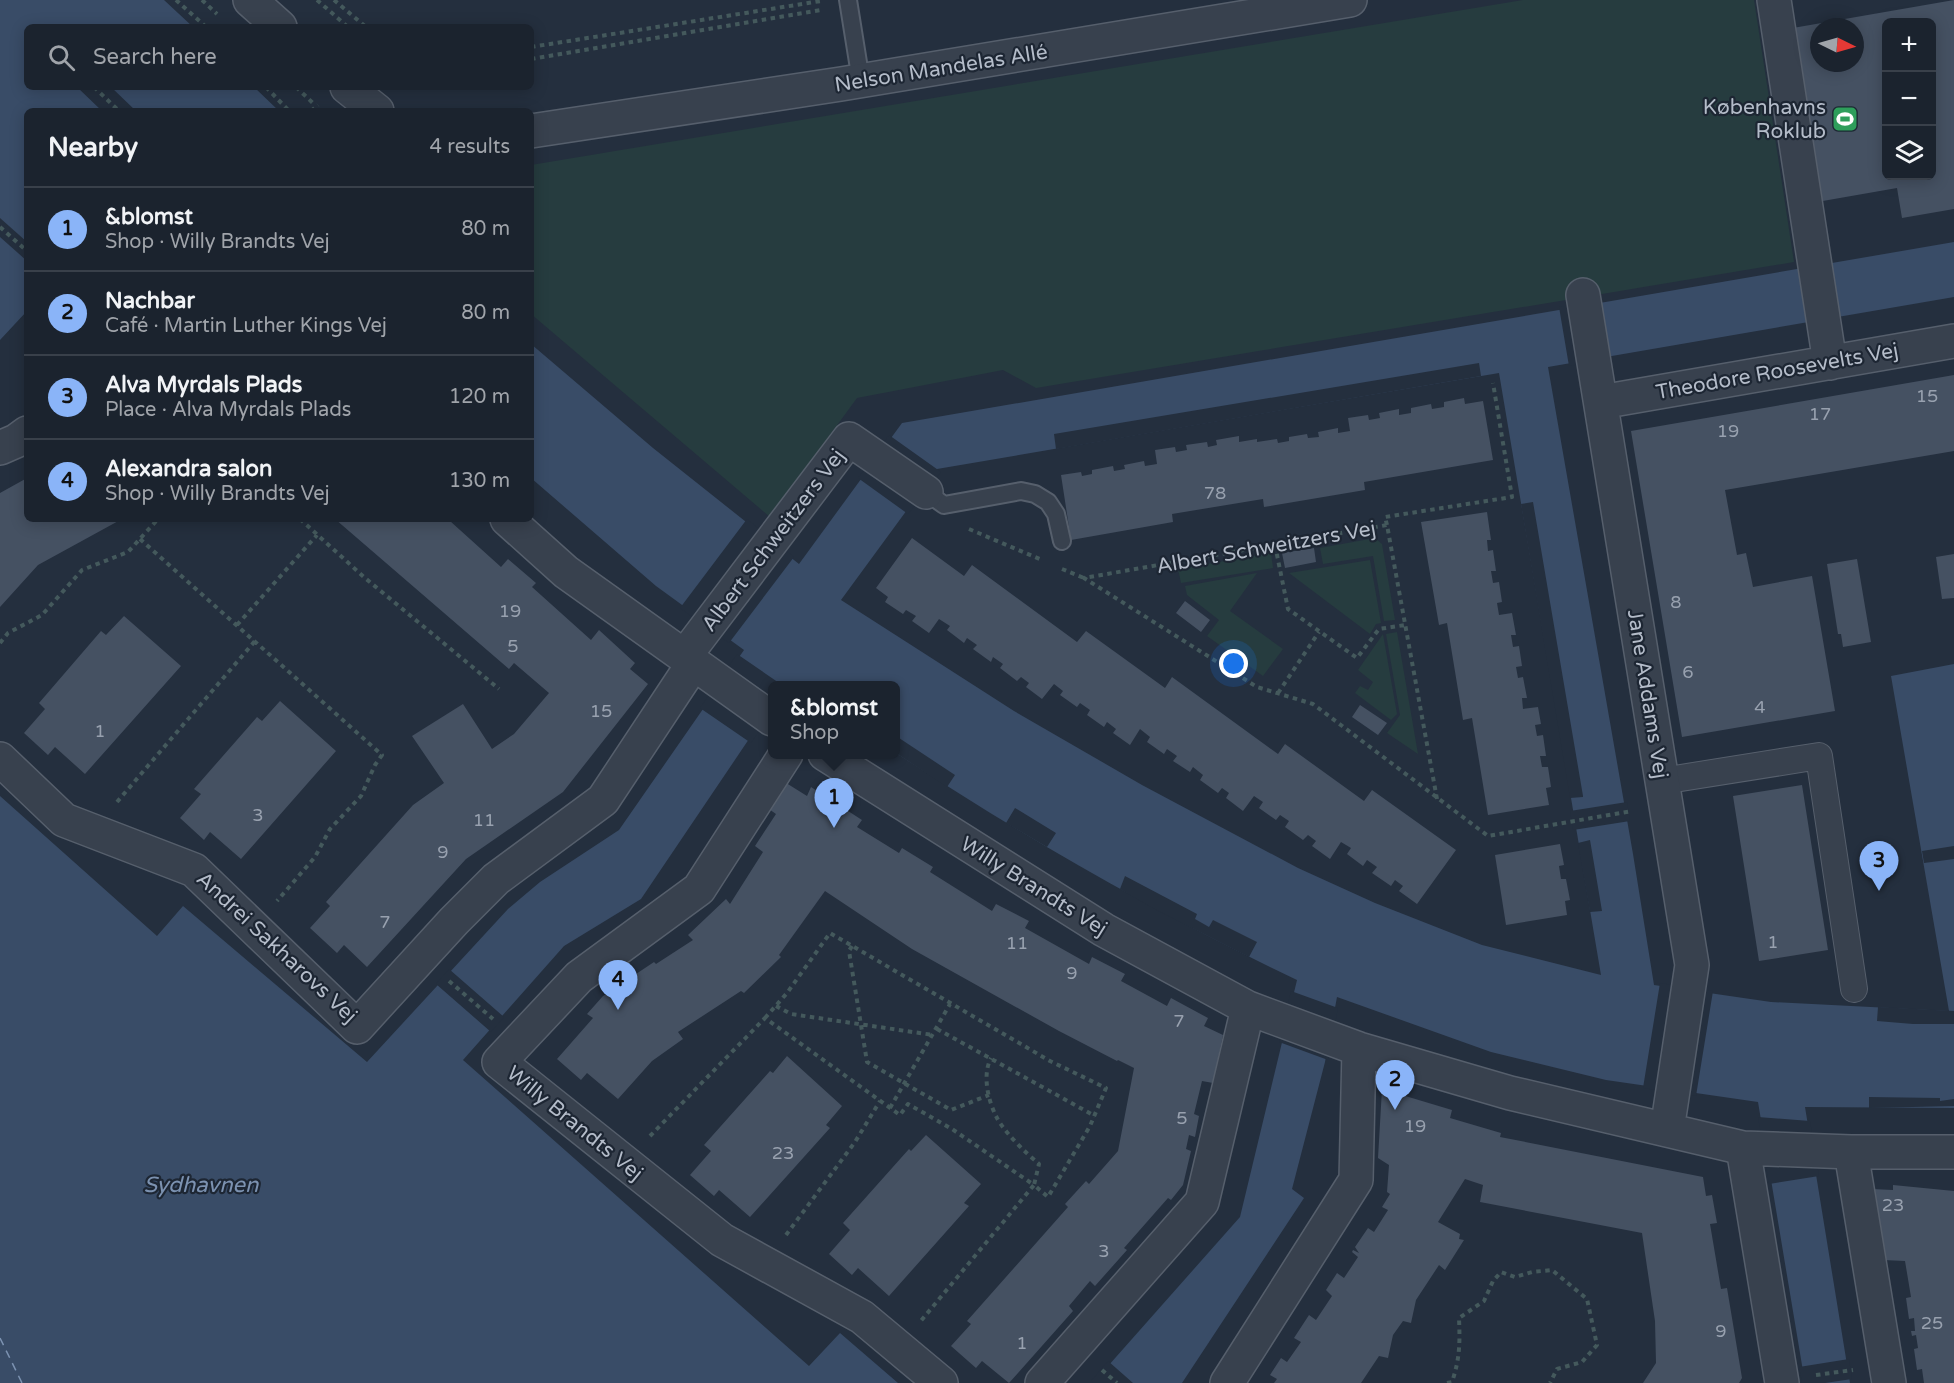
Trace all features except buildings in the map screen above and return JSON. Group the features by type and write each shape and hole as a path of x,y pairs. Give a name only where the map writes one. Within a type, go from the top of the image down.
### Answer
{"street":[{"path":"250,0 277,24"},
{"name":"Nelson Mandelas Allé","path":"534,131 861,81 1344,0"},
{"path":"1774,0 1830,363"},
{"path":"351,90 373,108"},
{"name":"Jane Addams Vej","path":"1583,295 1692,965 1667,1130"},
{"name":"Theodore Roosevelts Vej","path":"1599,392 1830,363 1954,341"},
{"path":"0,448 24,435"},
{"name":"Albert Schweitzers Vej","path":"698,667 707,628 849,439 935,499"},
{"path":"510,522 566,572 768,716"},
{"name":"Andrei Sakharovs Vej","path":"0,759 64,820 194,870 357,1027 454,921 496,879 603,800 698,667"},
{"path":"1662,781 1819,756 1854,989"},
{"name":"Willy Brandts Vej","path":"783,759 699,889 579,978 499,1062 722,1240 862,1317 941,1383"},
{"name":"Willy Brandts Vej","path":"833,759 1104,930 1248,1008 1346,1044 1510,1093 1752,1148 1818,1152 1954,1152"},
{"path":"1042,1383 1202,1202 1248,1008"},
{"path":"1227,1383 1356,1180 1346,1044"},
{"path":"1752,1148 1797,1379"},
{"path":"1851,1152 1889,1383"}],"lane":[{"path":"849,3 861,81"},
{"path":"935,499 1029,492 1042,497 1052,507 1058,521 1062,541"}],"path":[{"path":"176,0 203,24"},
{"path":"317,0 345,24"},
{"path":"334,0 362,24"},
{"path":"534,47 828,0"},
{"path":"534,58 849,3"},
{"path":"97,90 116,108"},
{"path":"269,90 286,108"},
{"path":"299,90 317,106 315,108"},
{"path":"0,226 24,247"},
{"path":"1387,525 1385,518 1512,497 1493,383"},
{"path":"935,499 968,529 1083,578 1257,687 1313,704 1488,836 1630,811"},
{"path":"0,643 8,633 42,615 82,570 128,552 155,522"},
{"path":"303,522 365,579 499,688"},
{"name":"Albert Schweitzers Vej","path":"1083,578 1387,525 1437,799"},
{"path":"237,625 317,535"},
{"path":"140,539 382,755 361,796 330,830 315,857 254,928"},
{"path":"1275,545 1288,609 1358,658 1379,629 1405,625"},
{"path":"1278,693 1319,632"},
{"path":"92,831 255,641"},
{"path":"624,1162 776,1006 830,933 1050,1061 1107,1088 1095,1116 1048,1197 952,1129 908,1104 900,1115 765,1018"},
{"path":"852,946 849,951 867,1062 951,1110 989,1095"},
{"path":"441,974 500,1025"},
{"path":"890,1108 950,1004"},
{"path":"776,1006 791,1014 933,1035"},
{"path":"937,1029 1095,1116"},
{"path":"899,1347 1034,1185 1038,1164 997,1118 989,1095 986,1085 986,1067 991,1058"},
{"path":"765,1264 855,1142 880,1101"},
{"path":"1447,1383 1452,1382 1458,1363 1459,1318 1484,1301 1492,1281 1502,1272 1515,1277 1552,1270 1587,1299 1597,1345 1582,1362 1557,1369 1550,1383"},
{"path":"1099,1367 1117,1383"},
{"path":"1797,1379 1854,1370"}],"green space":[{"path":"1523,0 1754,0 1794,262 1036,388 1003,370 857,398 770,517 534,317 534,165"},
{"path":"1375,538 1382,544 1395,620 1384,621 1373,556 1323,564 1320,548"},
{"path":"1271,553 1273,568 1181,583 1178,569"},
{"path":"1370,560 1381,623 1376,624 1370,634 1289,573"},
{"path":"1257,573 1230,611 1283,649 1263,676 1207,636 1219,620 1187,595 1185,586"},
{"path":"1397,632 1418,754 1387,733 1400,715 1386,634"},
{"path":"1383,634 1397,714 1391,720 1355,693 1360,686 1368,690 1373,682 1358,670"}],"water":[{"path":"0,0 164,0 190,24 24,24 24,90 257,90 276,108 24,108 24,314 0,340"},
{"name":"Sydhavnen","path":"1954,242 1954,297 1548,367 1654,985 1771,1002 1949,1011 1891,676 1954,664 1954,1108 1805,1107 1850,1383 1805,1383 1758,1102 1606,1080 1491,1052 1337,997 1325,1062 1292,1189 1304,1198 1182,1383 1093,1383 1240,1217 1297,980 1245,955 1092,873 993,815 900,756 900,681 768,681 768,711 641,899 564,946 463,1060 809,1366 840,1333 898,1383 0,1383 0,796 157,936 183,906 367,1062 508,909 540,882 619,830 744,650 656,586 534,481 534,347 653,448 799,564 902,423","holes":["1499,373 1601,975 1482,945 1375,903 1298,868 1142,785 1014,711 841,600 937,469"]}],"pier":[{"path":"80,90 114,90 133,108 99,108"},
{"path":"0,218 24,239 24,258 0,237"},
{"path":"1600,300 1610,359 1569,366 1559,307"},
{"path":"1479,363 1481,376 1056,449 1054,434"},
{"path":"889,435 941,472 908,514 858,478"},
{"path":"1533,502 1583,797 1570,798 1521,504"},
{"path":"747,519 794,557 729,643 680,608"},
{"path":"737,654 776,681 768,681 768,717 751,743 700,708"},
{"path":"900,739 955,775 947,787 900,756"},
{"path":"1627,802 1630,821 1573,830 1570,811"},
{"path":"1015,808 1056,833 1047,847 1006,823"},
{"path":"1590,840 1602,911 1590,912 1578,843"},
{"path":"1954,846 1954,859 1924,863 1922,851"},
{"path":"1125,876 1197,914 1195,919 1209,927 1213,920 1257,942 1249,957 1120,889"},
{"path":"449,969 504,1017 491,1032 436,984"},
{"path":"1660,983 1713,991 1696,1096 1643,1088"},
{"path":"1291,991 1338,1008 1328,1060 1279,1042"},
{"path":"1878,1007 1954,1011 1954,1024 1877,1021"},
{"path":"1869,1097 1940,1098 1940,1101 1954,1099 1954,1106 1869,1108"},
{"path":"1758,1117 1810,1121 1819,1176 1769,1184"},
{"path":"1849,1359 1852,1379 1825,1383 1802,1383 1799,1367"},
{"path":"1108,1361 1133,1383 1093,1383 1091,1381"}],"ferry route":[{"path":"0,1338 22,1383"}],"place":[{"name":"Københavns Roklub","path":"1845,119"},
{"name":"&blomst","path":"834,828"},
{"name":"Alva Myrdals Plads","path":"1879,891"},
{"name":"Alexandra salon","path":"618,1010"},
{"name":"Nachbar","path":"1395,1110"}]}
